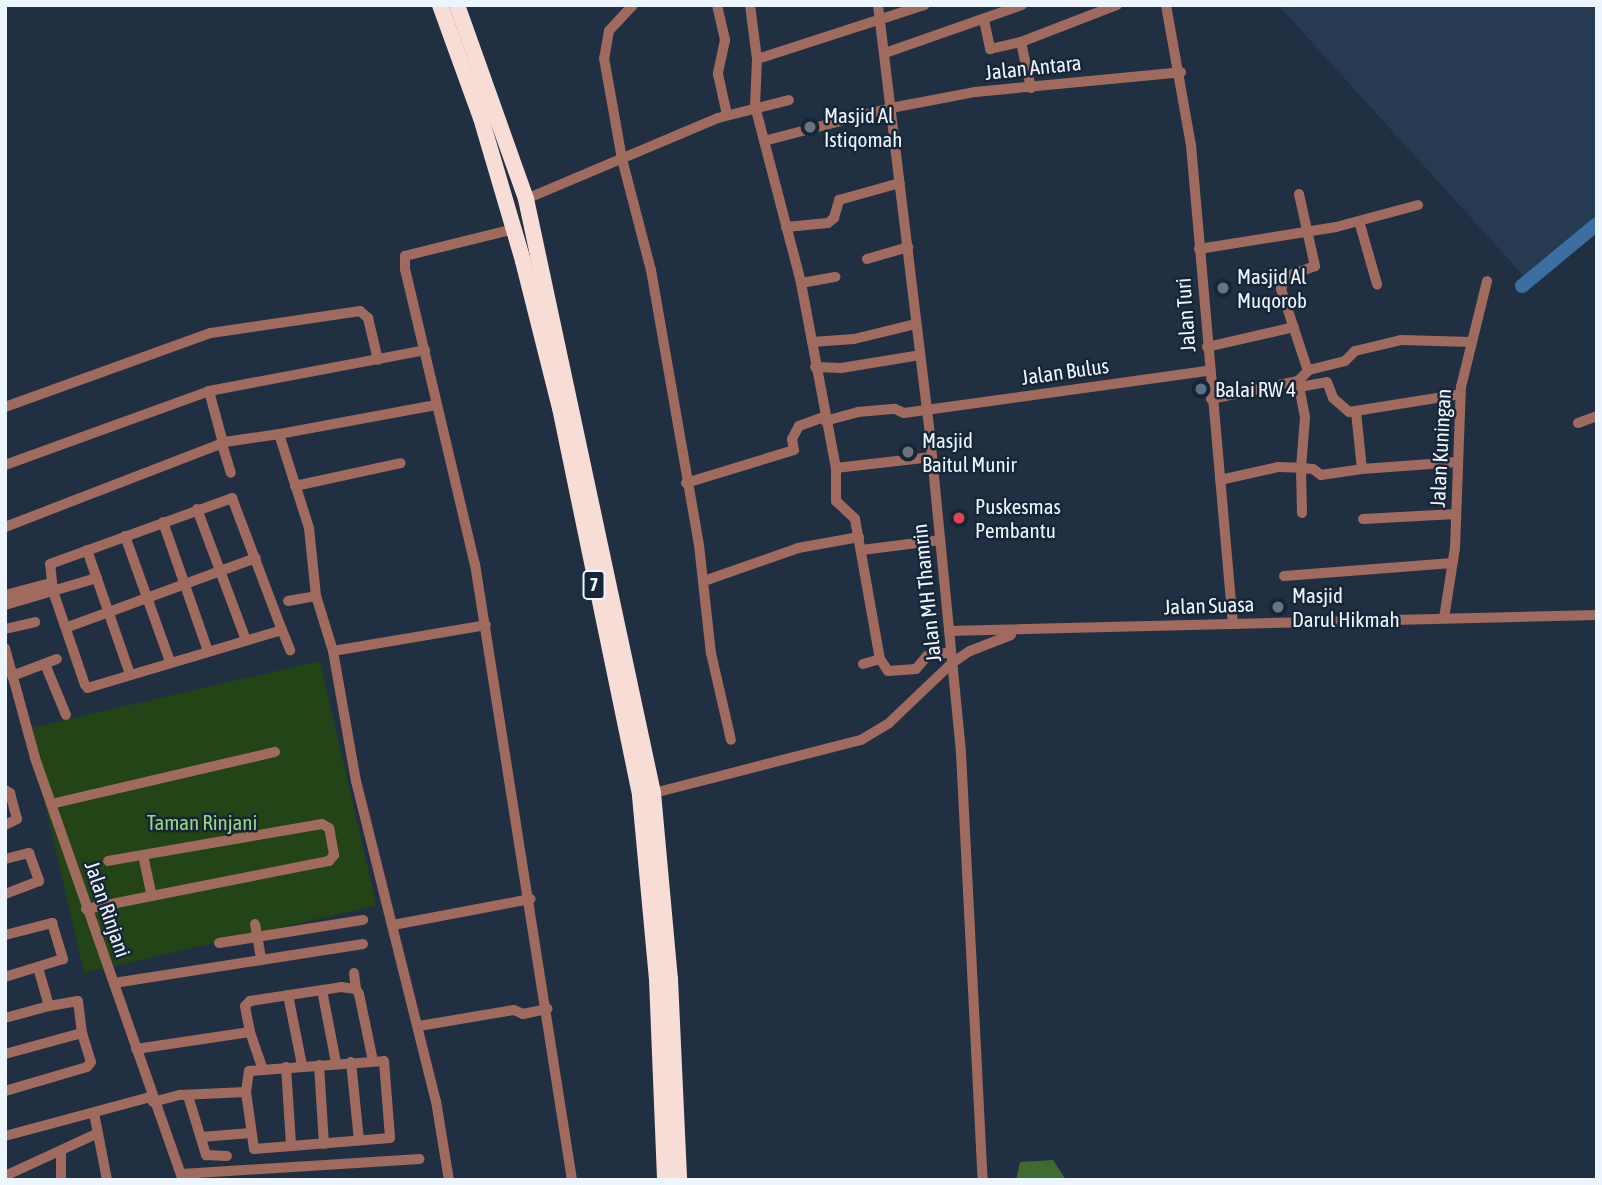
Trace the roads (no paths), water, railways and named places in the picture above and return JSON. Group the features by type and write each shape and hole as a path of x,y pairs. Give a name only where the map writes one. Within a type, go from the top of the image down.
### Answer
{"highway":[{"name":"7","path":"440,5 517,167 526,199 531,259 647,794 670,979 679,1180"},
{"name":"7","path":"457,5 514,229 531,259"},
{"path":"499,175 517,167"},
{"name":"7","path":"647,794 666,1180"}],"street":[{"path":"633,5 614,23 605,40 622,159 651,270 704,581 710,653 731,740"},
{"path":"717,5 724,40 718,74 727,115"},
{"path":"750,5 757,59 755,106 801,283 836,468 837,503 853,515 862,550 880,659 893,674 916,669 930,654 951,658"},
{"name":"Jalan MH Thamrin","path":"878,5 932,457 949,631 983,1180"},
{"path":"757,59 924,5"},
{"path":"884,53 1022,5"},
{"path":"984,20 990,49 1021,42 1116,5"},
{"name":"Jalan Turi","path":"1166,5 1181,72 1233,624"},
{"path":"1021,42 1031,88"},
{"name":"Jalan Antara","path":"764,141 891,108 1031,88 1181,72"},
{"path":"526,199 727,115 755,106 789,100"},
{"path":"786,227 828,223 839,200 900,183"},
{"path":"1299,194 1314,266 1281,282 1308,372"},
{"path":"1199,249 1305,232 1418,205"},
{"path":"1359,221 1377,284"},
{"path":"514,229 405,256 436,405 467,523 486,625 531,899 572,1180"},
{"path":"867,259 908,247"},
{"path":"801,283 835,277"},
{"name":"Jalan Kuningan","path":"1444,618 1453,563 1461,394 1487,281"},
{"path":"5,407 211,333 360,311 368,318 378,360"},
{"path":"812,342 854,339 916,324"},
{"path":"1207,347 1294,327"},
{"path":"1298,384 1308,372 1345,360 1355,351 1401,340 1472,342"},
{"path":"5,465 209,391 425,350"},
{"path":"815,367 841,368 920,355"},
{"name":"Jalan Bulus","path":"686,483 794,450 792,439 799,426 825,419 858,412 926,409 1208,371"},
{"path":"1211,399 1298,384 1327,382 1335,401 1342,403 1346,412 1356,412 1461,394"},
{"path":"1298,384 1305,417 1301,468 1302,513"},
{"path":"209,391 231,473"},
{"path":"5,527 222,444 436,405"},
{"path":"1356,412 1362,469"},
{"path":"1578,423 1597,416"},
{"path":"279,434 309,528 316,596 333,651 356,781 419,1026 449,1180"},
{"path":"836,468 932,457"},
{"path":"1220,480 1278,467 1313,469 1321,475 1362,469 1458,462"},
{"path":"295,486 401,463"},
{"path":"92,701 52,587 50,564 232,498 290,650"},
{"path":"197,509 246,640"},
{"path":"1363,519 1456,514"},
{"path":"163,522 208,650"},
{"path":"125,536 170,662"},
{"path":"704,581 798,548 859,537"},
{"path":"862,550 940,540"},
{"path":"87,550 130,674"},
{"path":"68,627 256,558"},
{"path":"1284,576 1453,563"},
{"path":"5,595 97,578"},
{"path":"5,605 52,587"},
{"path":"288,601 316,596"},
{"name":"Jalan Suasa","path":"949,631 1025,632 1597,615"},
{"path":"5,629 35,622"},
{"path":"333,651 486,625"},
{"path":"86,687 282,630"},
{"path":"647,794 861,740 889,723 951,658 987,643 1025,632"},
{"name":"Jalan Rinjani","path":"5,648 51,804 86,909 182,1177"},
{"path":"12,676 57,659"},
{"path":"863,664 880,659"},
{"path":"45,664 66,715"},
{"path":"51,804 275,752"},
{"path":"5,790 10,793 17,819 5,825"},
{"path":"86,909 329,860 334,855 329,828 322,824 108,861"},
{"path":"5,859 29,853 39,881 5,894"},
{"path":"143,855 151,894"},
{"path":"393,925 531,899"},
{"path":"219,943 363,920"},
{"path":"5,936 53,924 62,960 5,977"},
{"path":"256,924 261,959"},
{"path":"114,985 363,944"},
{"path":"38,968 48,1006"},
{"path":"355,973 356,989 373,1061"},
{"path":"263,1070 250,1032 247,1003 323,990 356,989"},
{"path":"323,990 336,1063"},
{"path":"288,995 302,1065"},
{"path":"5,1018 48,1006 78,1002 82,1033 91,1062 88,1067 5,1091"},
{"path":"419,1026 547,1009"},
{"path":"136,1049 250,1032"},
{"path":"5,1054 82,1033"},
{"path":"382,1060 387,1067 391,1136 255,1150 246,1092 247,1073 302,1065 351,1062 382,1060"},
{"path":"351,1062 359,1141"},
{"path":"319,1065 324,1144"},
{"path":"286,1067 291,1145"},
{"path":"5,1136 94,1113 153,1102 188,1096 246,1092"},
{"path":"188,1096 206,1156 227,1156"},
{"path":"94,1113 107,1180"},
{"path":"5,1176 98,1133"},
{"path":"201,1137 251,1133"},
{"path":"61,1151 61,1180"},
{"path":"182,1177 420,1159"}],"waterway":[{"path":"1522,286 1597,224"}],"place":[{"name":"Masjid Al Istiqomah","path":"810,127"},
{"name":"Masjid Al Muqorob","path":"1223,288"},
{"name":"Balai RW 4","path":"1201,389"},
{"name":"Masjid Baitul Munir","path":"908,452"},
{"name":"Puskesmas Pembantu","path":"959,518"},
{"name":"Masjid Darul Hikmah","path":"1278,607"}],"park label":[{"name":"Taman Rinjani","path":"202,822"}]}
